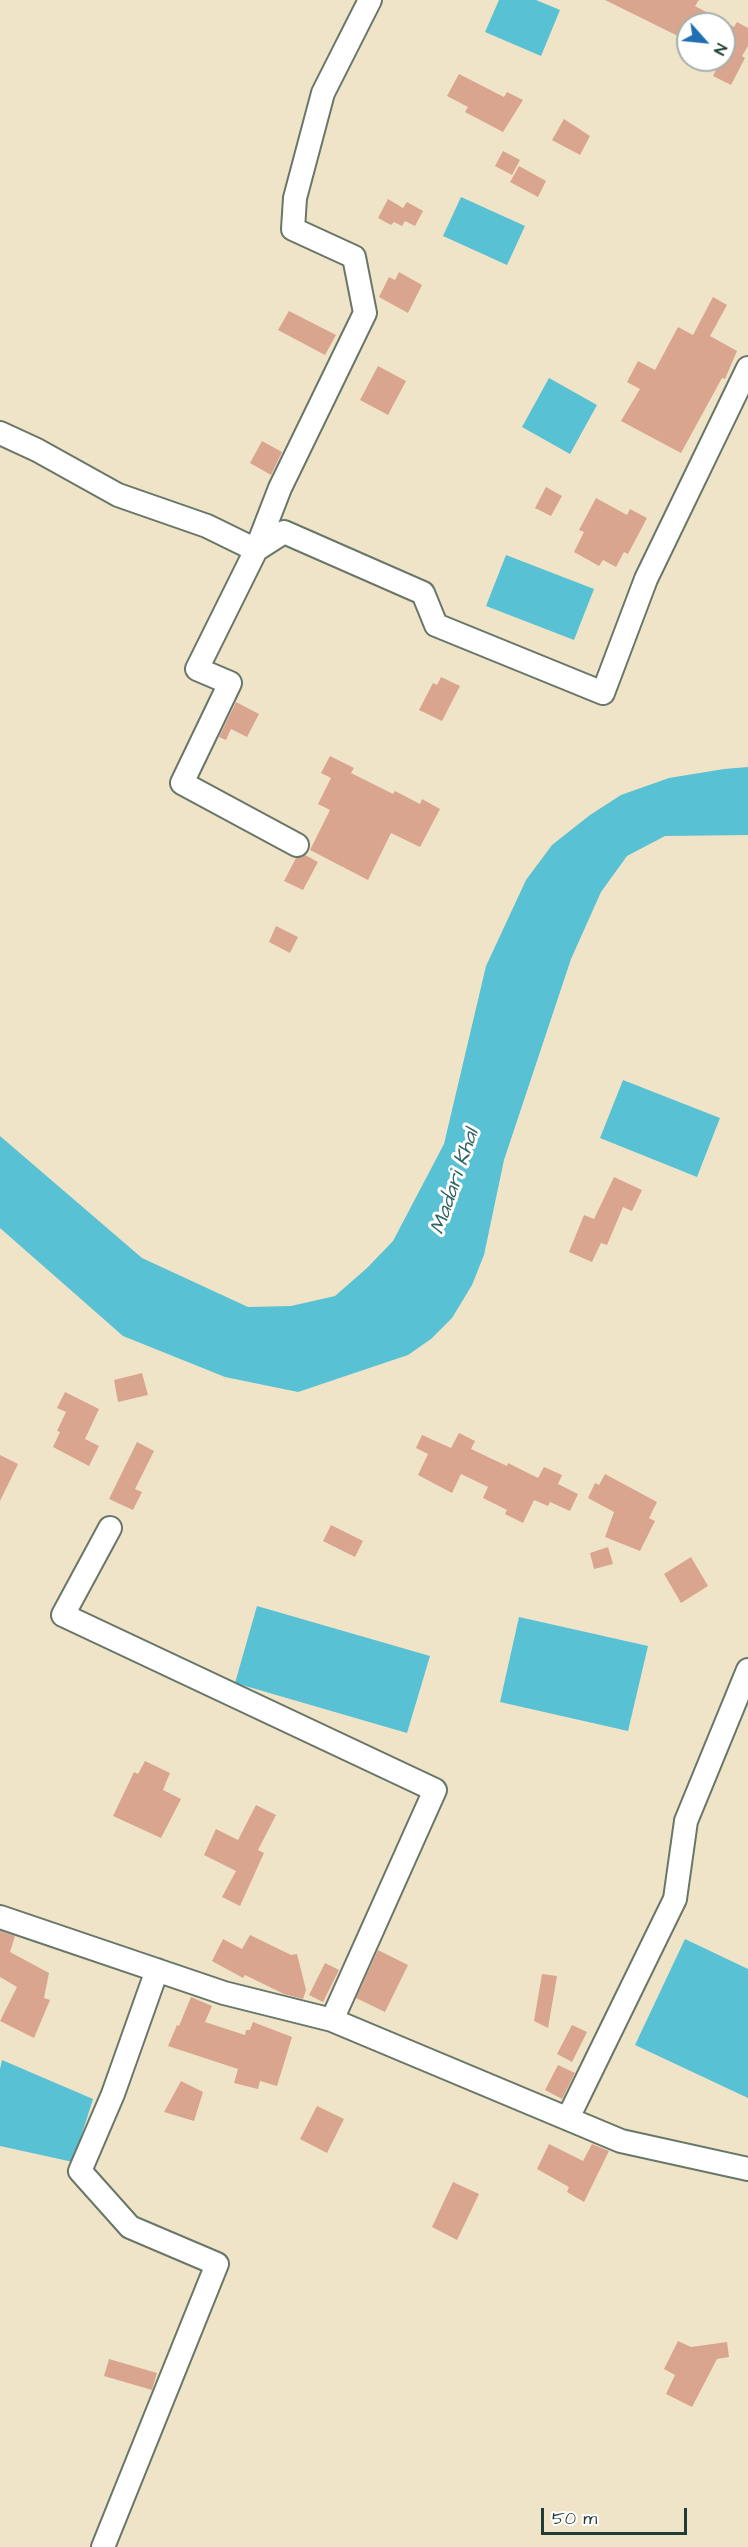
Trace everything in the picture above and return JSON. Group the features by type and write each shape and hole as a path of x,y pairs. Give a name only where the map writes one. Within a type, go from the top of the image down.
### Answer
{"street":[{"path":"297,845 182,783 230,683 197,669 256,550 280,488 365,314 354,257 293,230 295,198 323,93 370,0"},
{"path":"256,550 284,532 423,593 436,625 603,693 646,579 748,368"},
{"path":"0,433 37,450 118,495 207,526 256,550"},
{"path":"110,1528 63,1615 435,1790 332,2020"},
{"path":"568,2118 675,1899 686,1821 748,1670"},
{"path":"0,1917 224,1993 332,2020 621,2140 748,2169"},
{"path":"103,2547 217,2264 130,2228 80,2171 113,2094 157,1970"}],"water":[{"path":"499,0 536,0 560,10 541,56 485,32"},
{"path":"461,197 525,226 507,265 443,236"},
{"path":"549,378 597,405 570,454 522,427"},
{"path":"506,555 594,589 574,640 486,606"},
{"name":"Madari Khal","path":"748,767 748,835 665,836 627,856 601,892 571,959 504,1160 484,1255 472,1285 452,1318 431,1339 408,1355 298,1392 225,1377 123,1336 0,1228 0,1136 142,1258 248,1307 291,1306 335,1296 393,1241 444,1144 486,966 526,880 552,845 590,815 621,795 669,778"},
{"path":"623,1080 720,1118 697,1177 600,1138"},
{"path":"257,1606 430,1656 407,1733 235,1683"},
{"path":"519,1617 648,1646 628,1731 500,1702"},
{"path":"685,1939 748,1969 748,2098 635,2045"},
{"path":"2,2060 93,2099 73,2162 0,2146"}],"building":[{"path":"605,0 699,0 695,6 706,12 676,12 676,35"},
{"path":"737,22 748,28 748,46 742,56 745,58 731,85 713,76 715,72 736,72 736,24"},
{"path":"459,74 504,97 507,92 523,100 503,132 465,112 468,107 447,96"},
{"path":"564,119 590,136 580,155 552,140"},
{"path":"503,151 520,160 512,175 495,166"},
{"path":"519,166 546,181 538,197 510,182"},
{"path":"388,199 403,208 407,202 423,211 415,226 405,221 402,226 394,222 391,225 378,218"},
{"path":"399,272 422,285 408,313 379,297 389,277 395,280"},
{"path":"713,297 727,305 710,336 737,351 725,379 722,378 681,453 621,421 640,389 627,382 638,361 655,370 678,327 693,335"},
{"path":"289,311 336,335 325,355 278,330"},
{"path":"378,366 406,381 388,415 360,400"},
{"path":"262,441 282,452 271,475 250,463"},
{"path":"546,487 562,496 551,516 535,508"},
{"path":"596,498 627,515 630,509 647,518 628,554 624,552 616,567 603,560 599,566 574,552 584,532 579,530"},
{"path":"441,677 460,686 442,721 419,710 433,683 437,685"},
{"path":"236,702 259,714 247,737 231,729 226,740 219,737"},
{"path":"330,756 354,768 351,773 393,794 395,791 420,804 422,799 440,809 420,847 391,833 368,880 310,850 330,810 318,804 331,778 321,773"},
{"path":"305,855 318,862 303,890 284,881 296,858"},
{"path":"276,926 298,937 290,953 269,942"},
{"path":"614,1177 642,1190 632,1211 623,1207 607,1245 601,1243 592,1262 569,1252 584,1215 594,1219"},
{"path":"142,1373 148,1395 118,1402 114,1380"},
{"path":"65,1392 99,1409 85,1439 99,1446 89,1466 53,1447 60,1432 57,1431 66,1412 57,1408"},
{"path":"459,1433 475,1441 471,1449 507,1466 508,1463 538,1478 544,1467 562,1475 558,1484 578,1494 570,1511 550,1502 548,1506 534,1500 523,1523 505,1514 507,1510 483,1498 488,1487 461,1474 452,1493 418,1475 428,1454 416,1448 422,1435 451,1448"},
{"path":"137,1442 154,1451 135,1489 142,1492 133,1510 109,1499"},
{"path":"0,1455 18,1464 0,1501"},
{"path":"605,1474 657,1502 649,1518 655,1521 640,1551 605,1537 614,1512 588,1498 595,1483 599,1485"},
{"path":"331,1525 363,1541 355,1557 323,1541"},
{"path":"608,1547 613,1564 594,1569 590,1553"},
{"path":"691,1557 708,1586 681,1603 664,1574"},
{"path":"145,1761 170,1773 163,1790 181,1799 161,1838 113,1816 134,1772 138,1774"},
{"path":"256,1805 276,1815 258,1850 264,1853 240,1906 222,1897 236,1871 204,1855 216,1829 238,1840"},
{"path":"0,1931 15,1936 10,1952 49,1973 44,1998 50,2000 34,2038 0,2021 17,1987 0,1977"},
{"path":"250,1935 291,1955 297,1954 306,1990 303,1999 284,1994 245,1975 243,1978 212,1961 223,1939 242,1949"},
{"path":"378,1950 408,1965 385,2012 356,1998"},
{"path":"325,1963 339,1970 323,2002 309,1995"},
{"path":"542,1974 557,1976 548,2028 534,2021"},
{"path":"191,1997 212,2006 205,2022 245,2035 253,2022 292,2037 277,2086 260,2081 258,2089 234,2083 238,2069 168,2046"},
{"path":"572,2025 587,2032 572,2062 557,2054"},
{"path":"558,2065 575,2073 562,2099 545,2090"},
{"path":"181,2081 203,2092 194,2121 164,2112"},
{"path":"317,2106 344,2119 327,2153 300,2139"},
{"path":"549,2144 583,2161 592,2144 609,2151 584,2202 567,2192 569,2187 537,2169"},
{"path":"453,2182 479,2194 457,2240 432,2227"},
{"path":"678,2341 691,2347 727,2342 729,2357 717,2359 692,2407 666,2394 675,2375 664,2369"},
{"path":"109,2359 157,2373 152,2390 104,2376"}]}
